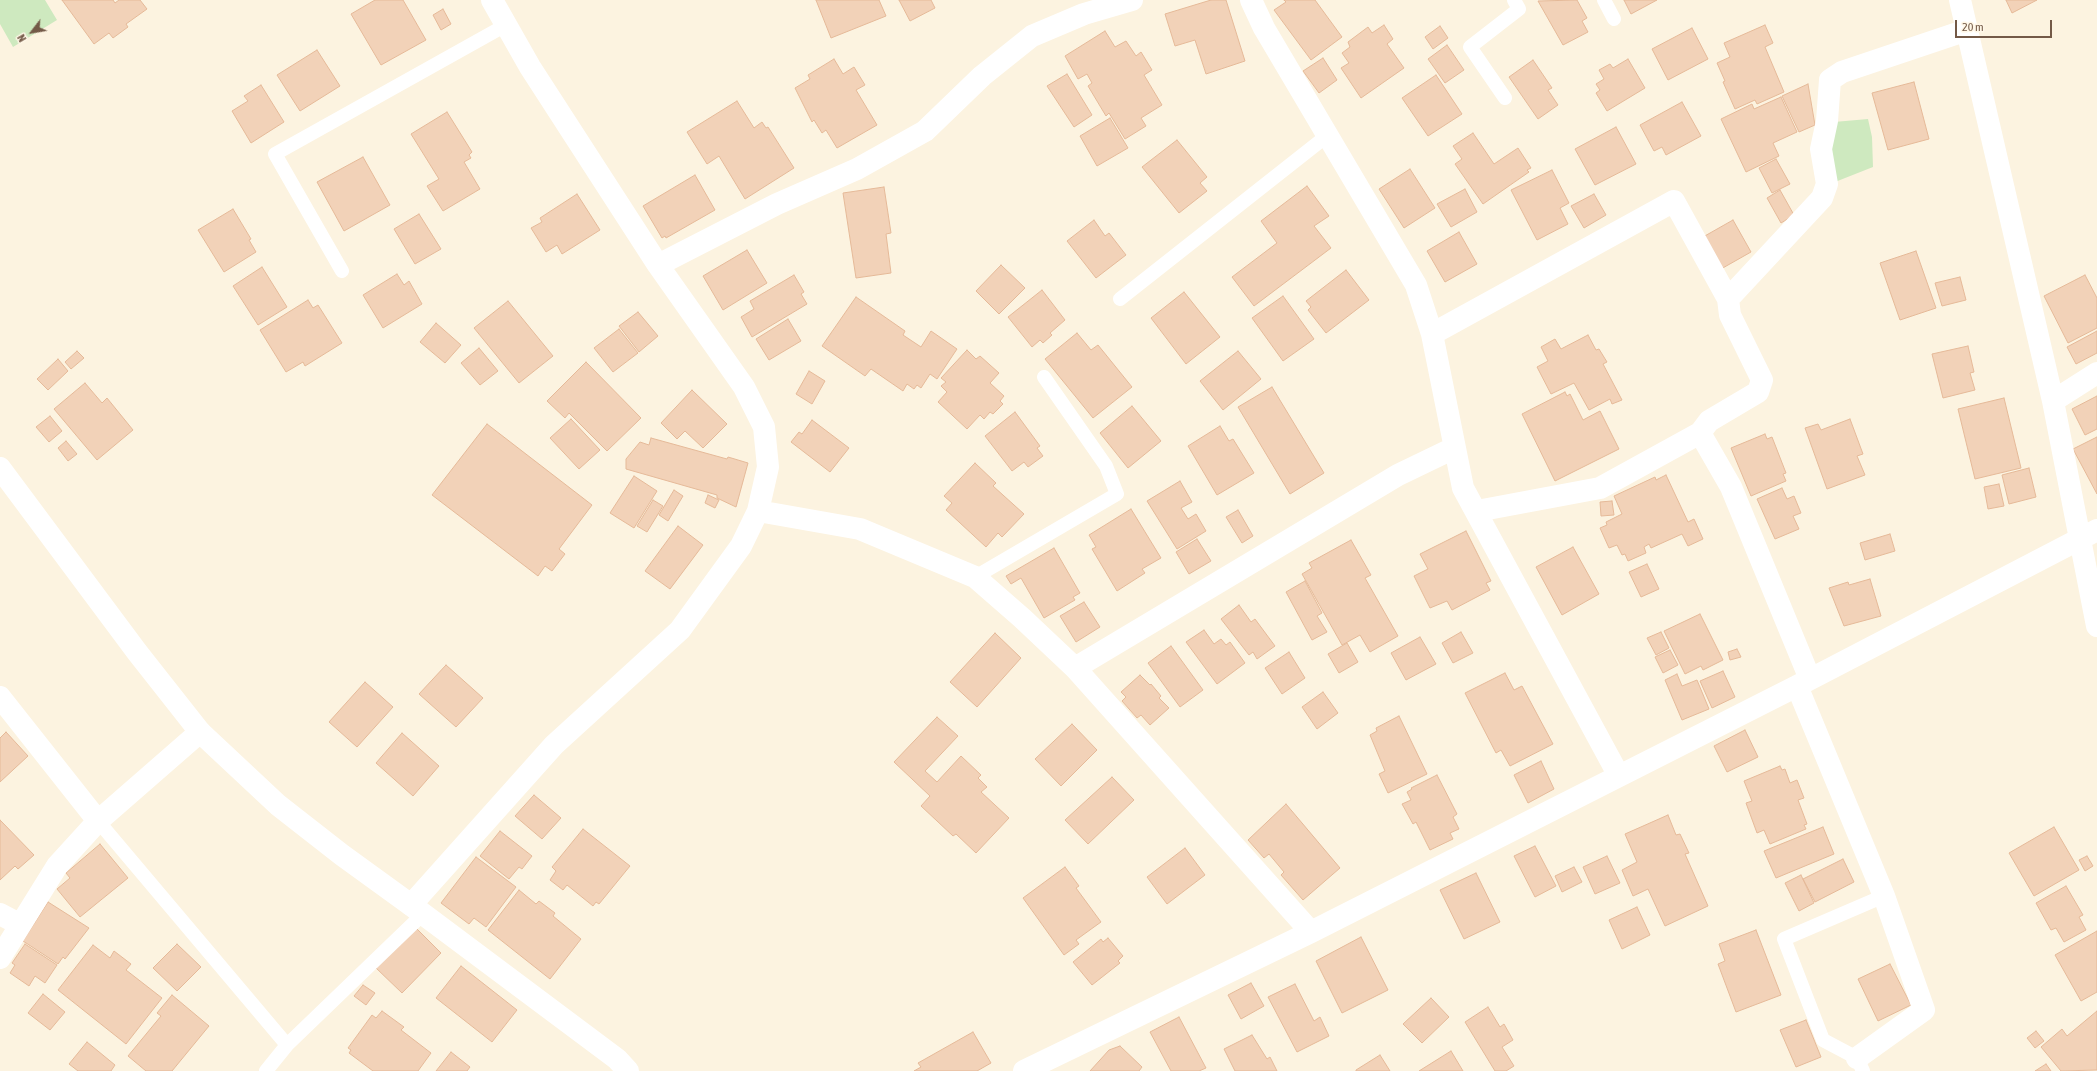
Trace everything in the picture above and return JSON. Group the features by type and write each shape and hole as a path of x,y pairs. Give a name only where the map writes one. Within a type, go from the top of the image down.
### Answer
{"street":[{"path":"417,909 554,745 680,630 741,546 758,511 768,467 764,427 744,387 658,265 530,68 492,0"},
{"path":"658,265 777,204 857,169 925,131 982,76 1032,36 1084,14 1132,0"},
{"path":"1251,0 1264,28 1416,285 1432,334 1463,488 1477,510 1620,776"},
{"path":"1960,0 2053,401 2088,534 2097,626"},
{"path":"1728,299 1822,198 1827,184 1821,149 1827,121 1830,80 1842,72 1967,30"},
{"path":"1432,334 1674,201 1728,299 1730,315 1762,380 1758,392 1709,421 1700,433 1600,488 1477,510"},
{"path":"2053,401 2097,372"},
{"path":"1700,433 1731,487 1803,683 1884,896 1924,1010 1860,1064"},
{"path":"1075,668 1398,475 1454,448"},
{"path":"0,468 137,652 200,732 278,806 342,856 417,909 617,1060 628,1071"},
{"path":"758,511 860,529 975,577 1022,618 1075,668 1311,932"},
{"path":"1024,1071 1311,932 1803,683 2088,534"},
{"path":"4,710 98,821"},
{"path":"0,958 19,924 57,866 98,821 200,732"},
{"path":"0,914 19,924"}],"lane":[{"path":"1505,98 1470,47 1519,9 1514,0"},
{"path":"1604,0 1614,19"},
{"path":"342,271 275,154 506,25"},
{"path":"1120,299 1328,136"},
{"path":"975,577 1117,494 1106,466 1044,377"},
{"path":"98,821 287,1045"},
{"path":"1860,1064 1823,1040 1784,939 1884,896"},
{"path":"266,1071 287,1045 417,909"}],"green space":[{"path":"0,0 45,0 57,20 13,47 0,24"},
{"path":"1868,119 1872,137 1873,167 1835,182 1828,153 1834,122"}],"building":[{"path":"62,0 113,0 115,3 119,0 140,0 147,9 126,24 128,27 113,38 109,33 94,44"},
{"path":"375,0 403,0 426,40 381,65 351,14"},
{"path":"816,0 879,0 886,16 831,38"},
{"path":"899,0 931,0 935,8 910,21"},
{"path":"1211,0 1226,0 1245,61 1206,74 1195,40 1175,46 1165,14"},
{"path":"1284,0 1315,0 1342,37 1311,60 1274,10 1286,2"},
{"path":"1577,0 1587,18 1582,21 1588,32 1563,45 1538,1"},
{"path":"1624,0 1657,0 1631,14"},
{"path":"2006,0 2037,0 2012,13"},
{"path":"443,9 451,24 441,30 433,15"},
{"path":"1384,25 1393,39 1387,44 1404,68 1361,98 1341,68 1349,63 1342,53 1350,47 1348,42 1368,27 1372,33"},
{"path":"1765,25 1773,43 1765,47 1784,92 1757,104 1755,100 1735,109 1723,82 1725,81 1717,63 1730,57 1724,43"},
{"path":"1440,26 1448,38 1433,49 1425,37"},
{"path":"1692,28 1708,59 1668,80 1652,49"},
{"path":"1105,31 1115,47 1126,41 1136,56 1141,52 1152,70 1144,75 1162,105 1141,118 1146,126 1125,139 1109,113 1106,116 1088,86 1092,83 1087,74 1078,79 1065,56"},
{"path":"1447,45 1464,70 1445,83 1428,59"},
{"path":"317,50 340,86 300,111 277,75"},
{"path":"1323,58 1337,80 1319,93 1303,71"},
{"path":"834,59 843,74 854,67 865,85 856,90 877,125 837,148 826,130 822,133 814,120 812,122 795,88 810,79 808,75"},
{"path":"1628,59 1645,88 1607,111 1596,93 1600,90 1596,84 1604,79 1599,70 1610,64 1613,68"},
{"path":"1533,60 1552,88 1548,90 1558,105 1538,119 1509,77"},
{"path":"1067,74 1092,115 1074,127 1047,86"},
{"path":"1436,75 1462,114 1428,136 1402,98"},
{"path":"1914,82 1929,139 1888,150 1872,93"},
{"path":"1808,84 1815,125 1799,132 1782,96"},
{"path":"261,85 284,122 251,143 232,111 248,101 244,96"},
{"path":"1781,97 1797,132 1773,143 1779,156 1746,172 1721,119 1752,104 1754,109"},
{"path":"737,101 754,128 762,122 766,128 768,127 794,168 745,199 719,156 707,164 687,132"},
{"path":"1682,102 1701,136 1666,155 1662,147 1654,151 1640,125"},
{"path":"447,112 472,152 469,155 471,158 464,162 480,189 443,211 427,186 439,179 411,134"},
{"path":"1110,118 1128,148 1097,166 1080,136"},
{"path":"1616,127 1636,164 1595,185 1575,149"},
{"path":"1473,133 1494,164 1518,148 1531,168 1527,170 1529,172 1483,204 1455,164 1462,159 1453,146"},
{"path":"1177,140 1207,177 1200,183 1207,191 1179,213 1142,167"},
{"path":"363,157 390,205 344,231 317,182"},
{"path":"1776,159 1790,184 1772,193 1759,168"},
{"path":"1410,169 1435,208 1404,228 1379,189"},
{"path":"1552,170 1569,203 1560,208 1568,224 1537,240 1511,190"},
{"path":"695,175 715,210 666,238 665,236 662,238 643,206"},
{"path":"1307,186 1329,216 1314,226 1331,248 1254,306 1232,277 1277,243 1261,221"},
{"path":"884,187 891,233 886,234 891,273 856,278 843,193"},
{"path":"1465,189 1477,212 1451,227 1437,204"},
{"path":"1780,190 1794,215 1781,223 1767,198"},
{"path":"577,194 600,230 562,254 557,245 546,252 531,228 542,222 540,218"},
{"path":"1594,194 1606,215 1584,228 1571,206"},
{"path":"233,209 251,239 249,240 256,252 224,272 198,230"},
{"path":"419,214 441,249 415,264 394,229"},
{"path":"1094,220 1105,236 1109,233 1126,255 1096,278 1067,241"},
{"path":"1733,220 1751,252 1721,269 1703,237"},
{"path":"1459,232 1477,264 1445,282 1427,251"},
{"path":"747,250 767,283 723,310 703,276"},
{"path":"1916,251 1936,308 1900,320 1880,263"},
{"path":"1001,265 1025,288 999,314 976,291"},
{"path":"262,267 287,307 258,325 233,286"},
{"path":"1346,270 1369,300 1326,333 1308,310 1311,307 1306,301"},
{"path":"397,274 404,285 409,281 422,304 383,328 363,295"},
{"path":"794,275 804,292 801,294 807,304 752,337 741,317 754,309 750,301"},
{"path":"2085,275 2097,298 2097,328 2068,343 2044,296"},
{"path":"1960,277 1966,300 1942,306 1935,283"},
{"path":"1042,290 1065,320 1050,333 1052,335 1043,343 1040,340 1032,347 1008,317"},
{"path":"1184,292 1220,337 1186,364 1151,318"},
{"path":"1283,296 1314,339 1283,361 1252,318"},
{"path":"856,297 905,331 903,335 921,347 931,331 957,349 937,379 930,374 921,388 917,385 914,389 907,384 903,391 871,369 865,376 822,346"},
{"path":"308,300 313,308 318,305 342,343 305,366 303,362 286,372 260,330"},
{"path":"508,301 553,356 519,383 474,328"},
{"path":"638,312 658,336 639,352 619,326"},
{"path":"788,319 801,341 769,360 756,339"},
{"path":"436,323 461,345 445,363 420,342"},
{"path":"619,329 638,353 613,372 594,348"},
{"path":"2097,331 2097,353 2076,364 2067,347"},
{"path":"1077,333 1091,350 1098,345 1132,387 1093,418 1045,359"},
{"path":"1588,335 1596,350 1599,349 1607,362 1603,364 1622,400 1612,404 1610,399 1589,410 1574,383 1551,394 1537,367 1548,361 1541,347 1555,339 1561,349"},
{"path":"1968,346 1974,372 1970,373 1975,390 1943,398 1932,354"},
{"path":"479,348 498,371 480,385 461,363"},
{"path":"967,350 976,359 980,356 999,373 990,383 1004,396 1000,401 1003,404 993,414 990,412 984,419 980,415 967,429 938,402 947,392 941,386 946,382 941,378"},
{"path":"77,351 84,358 71,369 65,362"},
{"path":"1238,351 1261,379 1223,410 1200,381"},
{"path":"58,359 68,371 48,390 37,379"},
{"path":"586,362 641,418 607,451 569,413 565,418 547,401"},
{"path":"809,371 825,381 812,404 796,394"},
{"path":"85,383 102,403 107,398 133,430 97,460 54,409"},
{"path":"1272,387 1324,473 1290,494 1238,407"},
{"path":"692,390 727,424 703,448 685,431 677,439 661,423"},
{"path":"1565,392 1567,396 1570,394 1583,420 1600,411 1619,449 1555,481 1522,414"},
{"path":"2097,396 2097,429 2085,435 2072,409"},
{"path":"2004,398 2021,468 1975,479 1958,409"},
{"path":"1132,406 1161,441 1128,468 1100,433"},
{"path":"1015,412 1040,446 1037,448 1043,456 1028,467 1024,462 1012,471 985,436"},
{"path":"50,416 62,431 49,442 36,427"},
{"path":"571,419 600,450 579,469 550,438"},
{"path":"1850,419 1863,454 1857,456 1865,475 1827,489 1805,428 1818,424 1821,430"},
{"path":"812,420 849,448 830,472 791,442 799,432 802,434"},
{"path":"487,424 592,505 559,549 565,554 552,571 545,566 538,576 432,495"},
{"path":"1220,426 1229,441 1233,439 1254,473 1217,495 1188,446"},
{"path":"1765,434 1767,439 1772,437 1786,473 1783,474 1786,481 1751,496 1731,448"},
{"path":"2097,437 2097,494 2073,449"},
{"path":"651,438 727,459 728,457 748,463 736,507 717,498 717,495 626,469 626,459 640,442 649,445"},
{"path":"66,441 77,454 68,461 58,448"},
{"path":"975,463 996,483 993,486 1024,514 1002,537 998,533 986,547 946,510 952,503 944,496"},
{"path":"2029,468 2036,497 2009,504 2002,475"},
{"path":"1666,475 1688,522 1694,519 1703,539 1688,546 1682,534 1651,548 1649,544 1644,547 1646,553 1628,561 1625,554 1622,555 1617,545 1609,548 1600,528 1607,525 1606,522 1622,514 1614,496 1655,477 1656,480"},
{"path":"634,476 657,491 634,528 610,513"},
{"path":"1180,481 1192,502 1181,508 1188,519 1196,514 1206,531 1177,549 1147,501"},
{"path":"1999,484 2004,506 1988,509 1984,487"},
{"path":"1782,488 1787,499 1794,496 1801,513 1793,516 1799,529 1775,539 1757,499"},
{"path":"674,490 683,496 668,521 659,515"},
{"path":"708,495 719,500 715,508 705,503"},
{"path":"653,500 663,506 647,532 637,526"},
{"path":"1612,501 1614,515 1601,516 1600,502"},
{"path":"1131,509 1161,558 1142,569 1145,573 1117,591 1092,549 1096,547 1089,535"},
{"path":"1238,510 1253,536 1242,543 1226,517"},
{"path":"678,526 703,545 670,589 645,571"},
{"path":"1466,531 1491,581 1486,583 1490,590 1452,610 1447,601 1430,608 1414,576 1428,569 1420,554"},
{"path":"1890,534 1895,551 1865,560 1860,543"},
{"path":"1197,539 1211,561 1189,574 1176,552"},
{"path":"1351,540 1371,575 1365,578 1398,636 1370,652 1360,635 1342,645 1302,574 1312,568 1309,563"},
{"path":"1573,547 1599,594 1562,615 1536,567"},
{"path":"1054,548 1080,593 1073,597 1075,600 1044,618 1021,578 1011,584 1006,576"},
{"path":"1647,564 1659,589 1641,597 1629,572"},
{"path":"1870,579 1881,616 1844,626 1829,588 1848,582 1849,585"},
{"path":"1305,581 1322,613 1317,616 1327,632 1312,640 1286,592"},
{"path":"1084,602 1100,627 1076,642 1060,616"},
{"path":"1239,605 1251,622 1255,619 1275,646 1257,659 1253,652 1249,655 1221,619"},
{"path":"1700,614 1723,660 1703,670 1701,666 1685,674 1664,631"},
{"path":"1204,630 1214,644 1221,639 1226,645 1230,642 1245,663 1217,684 1186,642"},
{"path":"1461,632 1473,653 1453,663 1442,643"},
{"path":"1661,632 1669,648 1656,655 1647,638"},
{"path":"995,633 1021,658 977,707 950,682"},
{"path":"1420,637 1436,664 1406,680 1391,653"},
{"path":"1347,643 1358,662 1339,673 1328,654"},
{"path":"1171,646 1203,690 1180,707 1148,663"},
{"path":"1737,649 1741,657 1730,660 1728,652"},
{"path":"1670,650 1678,665 1663,673 1655,657"},
{"path":"1289,652 1305,678 1282,694 1265,668"},
{"path":"446,665 483,698 456,727 419,694"},
{"path":"1723,671 1735,697 1712,708 1700,681"},
{"path":"1505,673 1514,690 1522,686 1553,744 1510,766 1501,750 1496,753 1465,693"},
{"path":"1677,674 1682,686 1697,680 1709,709 1682,720 1665,680"},
{"path":"1140,675 1150,685 1151,684 1161,696 1159,698 1169,708 1150,725 1141,715 1137,718 1122,701 1126,697 1121,692"},
{"path":"365,682 393,707 357,747 329,722"},
{"path":"1323,692 1338,713 1317,729 1302,707"},
{"path":"1399,716 1427,774 1388,793 1379,774 1385,771 1370,735 1377,731 1376,728"},
{"path":"937,717 958,736 925,771 937,782 961,756 981,775 978,778 987,787 981,792 1009,818 976,853 956,834 953,836 921,806 930,796 894,762"},
{"path":"1072,724 1097,750 1061,786 1035,759"},
{"path":"1745,730 1758,757 1727,772 1714,746"},
{"path":"6,732 28,756 0,782 0,738"},
{"path":"402,733 439,766 413,796 376,763"},
{"path":"1541,761 1554,789 1528,803 1514,775"},
{"path":"1780,766 1782,770 1785,769 1790,783 1797,780 1804,798 1798,800 1807,824 1804,825 1806,829 1770,844 1764,830 1757,833 1746,803 1752,801 1744,781"},
{"path":"1437,775 1457,814 1453,817 1459,829 1450,833 1453,839 1430,850 1416,822 1413,824 1402,804 1411,800 1407,792 1412,789 1411,788"},
{"path":"1112,777 1134,800 1088,844 1065,820"},
{"path":"534,795 561,818 542,839 515,816"},
{"path":"1286,804 1340,868 1303,900 1281,875 1284,872 1269,854 1264,858 1248,840"},
{"path":"1668,815 1676,835 1680,834 1689,853 1685,854 1708,906 1665,926 1648,889 1633,896 1622,870 1637,862 1625,834"},
{"path":"0,820 34,855 18,869 15,866 0,880"},
{"path":"1823,827 1834,854 1776,878 1764,851"},
{"path":"2054,827 2079,870 2034,896 2009,853"},
{"path":"583,829 630,866 599,904 596,902 593,906 567,885 563,890 550,880 556,871 552,867"},
{"path":"500,831 532,856 522,869 519,867 509,879 480,856"},
{"path":"100,844 128,878 80,917 57,889 70,878 66,873"},
{"path":"1535,846 1556,886 1535,897 1514,856"},
{"path":"1185,848 1205,875 1167,904 1147,877"},
{"path":"1607,856 1620,883 1595,894 1583,867"},
{"path":"2087,856 2093,866 2085,871 2079,860"},
{"path":"476,857 516,887 486,927 474,918 469,924 441,903"},
{"path":"1843,859 1854,882 1815,902 1803,879"},
{"path":"1065,867 1079,886 1076,888 1101,922 1076,940 1079,944 1064,955 1023,898"},
{"path":"1574,867 1582,882 1562,892 1555,876"},
{"path":"1476,873 1500,922 1464,939 1440,890"},
{"path":"1801,875 1814,903 1799,911 1785,883"},
{"path":"2066,886 2083,915 2079,917 2086,930 2064,942 2056,928 2051,930 2036,903"},
{"path":"519,890 536,904 539,901 555,913 553,916 581,939 550,979 488,930"},
{"path":"48,902 89,928 65,959 63,957 58,964 23,941"},
{"path":"1637,907 1650,935 1622,949 1609,920"},
{"path":"416,928 441,953 402,993 376,968"},
{"path":"1756,930 1781,995 1736,1012 1718,964 1725,961 1719,944"},
{"path":"2097,931 2097,992 2081,1001 2055,955"},
{"path":"1361,937 1388,990 1342,1013 1316,961"},
{"path":"1108,938 1123,956 1118,961 1120,963 1092,985 1073,962 1101,939 1103,942"},
{"path":"25,944 57,965 45,983 35,976 29,986 10,973 15,965 12,963"},
{"path":"177,944 201,967 177,991 153,968"},
{"path":"93,945 110,958 114,951 131,964 126,970 162,998 126,1044 58,990"},
{"path":"1890,964 1911,1005 1878,1021 1858,979"},
{"path":"461,966 517,1010 492,1042 436,998"},
{"path":"1251,983 1264,1006 1241,1019 1228,995"},
{"path":"1295,984 1314,1021 1320,1017 1329,1036 1297,1052 1268,997"},
{"path":"363,985 375,993 366,1005 354,996"},
{"path":"43,994 65,1012 50,1030 28,1013"},
{"path":"172,995 209,1026 172,1071 146,1071 128,1056 161,1016 157,1013"},
{"path":"1431,998 1449,1017 1422,1043 1403,1024"},
{"path":"1488,1007 1500,1027 1504,1024 1513,1040 1502,1047 1514,1066 1506,1071 1495,1071 1465,1022"},
{"path":"382,1011 404,1027 401,1030 431,1053 418,1071 373,1071 349,1053 351,1050 348,1048 372,1015 376,1018"},
{"path":"2097,1011 2097,1070 2061,1071 2041,1047 2062,1029 2067,1036"},
{"path":"1179,1017 1206,1068 1199,1071 1171,1071 1150,1032"},
{"path":"1806,1020 1821,1057 1796,1067 1780,1030"},
{"path":"2036,1031 2044,1041 2035,1048 2027,1038"},
{"path":"973,1032 991,1063 977,1071 914,1071 921,1067 918,1063"},
{"path":"1252,1035 1267,1059 1270,1057 1277,1071 1235,1071 1224,1049"},
{"path":"87,1042 115,1065 111,1071 78,1071 69,1064"},
{"path":"1120,1046 1142,1067 1139,1071 1090,1071 1109,1050"},
{"path":"1451,1051 1463,1071 1419,1071"},
{"path":"451,1052 470,1067 467,1071 436,1071"},
{"path":"1380,1055 1390,1071 1356,1071 1356,1070"},
{"path":"2046,1064 2051,1071 2035,1071"}]}
